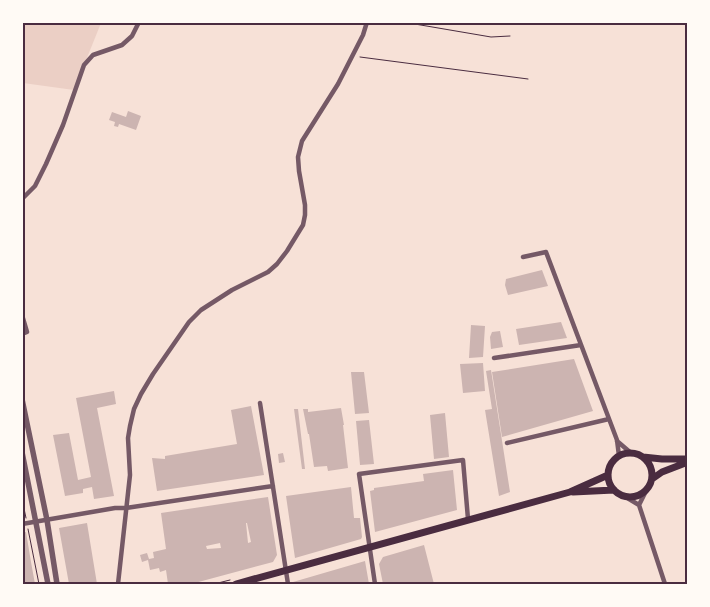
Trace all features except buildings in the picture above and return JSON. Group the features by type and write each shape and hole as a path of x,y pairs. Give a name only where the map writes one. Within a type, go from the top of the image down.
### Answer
{"main road":[{"path":"643,457 652,473 652,479 646,491 635,497 624,496 614,490 608,475 614,461 619,456 631,453 643,457 688,460"},
{"path":"652,479 662,472 688,460"},
{"path":"236,584 570,492 608,475"},
{"path":"570,492 614,490"}],"street":[{"path":"22,199 35,186 46,164 84,65 93,55 122,45 132,36 139,22"},
{"path":"118,584 130,475 128,438 134,410 141,394 189,322 201,310 232,290 268,272 287,251 303,225 305,205 298,171 298,158 302,141 338,84 363,35 367,22"},
{"path":"522,257 546,252 617,440 619,456"},
{"path":"22,316 27,332 22,334"},
{"path":"494,358 581,345"},
{"path":"22,399 47,520 57,584"},
{"path":"260,403 288,584"},
{"path":"507,444 609,419"},
{"path":"617,440 631,453"},
{"path":"22,452 48,584"},
{"path":"375,584 359,474 463,460 468,519"},
{"path":"22,524 115,508 126,508 272,486"},
{"path":"639,505 646,491"},
{"path":"624,496 639,505 665,584"}],"path":[{"path":"404,22 491,38 510,36"},
{"path":"352,56 528,79"},
{"path":"22,499 26,518"},
{"path":"28,529 39,584"}],"shaded area":[{"path":"23,23 101,23 74,90 23,83"}]}
